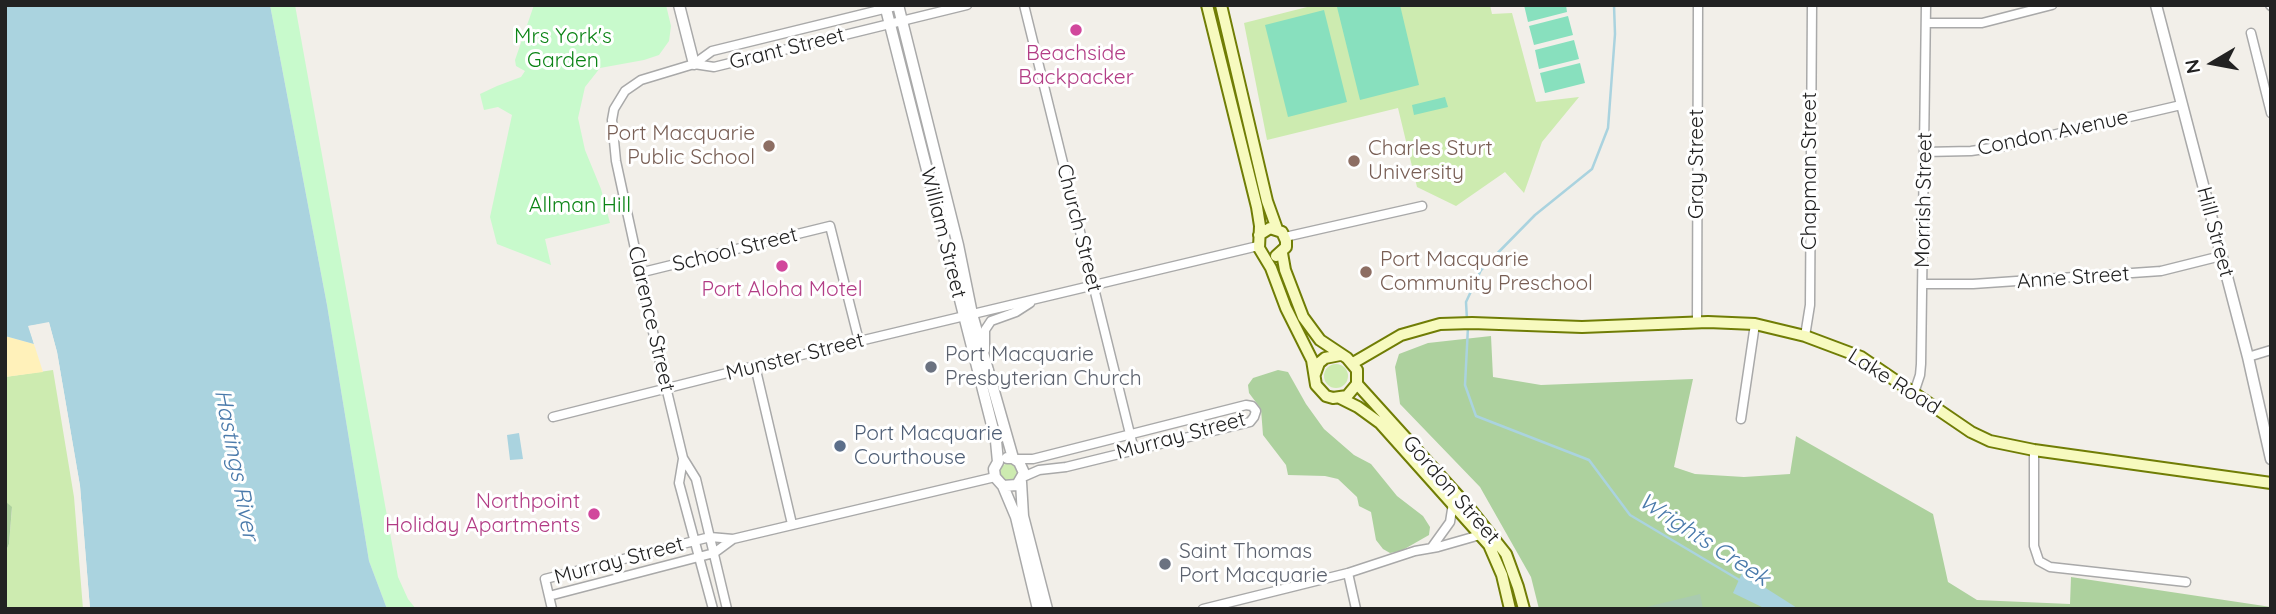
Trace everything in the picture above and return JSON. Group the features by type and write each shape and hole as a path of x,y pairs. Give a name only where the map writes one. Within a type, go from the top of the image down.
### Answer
{"main road":[{"path":"1207,5 1257,208 1260,245 1286,308 1312,360 1314,377 1320,391 1326,396 1347,396 1357,384 1358,377 1353,363 1321,340 1303,317 1284,270 1282,253"},
{"path":"1221,5 1268,201 1286,247 1282,253 1272,257 1260,245"},
{"path":"1260,245 1267,228 1282,233"},
{"name":"Lake Road","path":"1353,363 1401,335 1422,327 1451,323 1582,327 1697,322 1755,324 1805,336 1861,358 1971,432 1990,441 2034,450 2271,483"},
{"path":"1314,377 1319,363 1325,358 1340,355"},
{"name":"Gordon Street","path":"1357,384 1471,510 1506,554 1524,609"},
{"name":"Gordon Street","path":"1340,398 1380,423 1489,545 1502,575 1510,609"}],"street":[{"path":"679,5 694,64"},
{"name":"Grant Street","path":"694,64 712,51 899,5"},
{"name":"William Street","path":"899,5 958,245 968,315 986,360 1006,440 1015,458 1022,465 1023,516 1047,609"},
{"name":"Grant Street","path":"694,64 714,67 967,5"},
{"name":"Church Street","path":"1024,5 1134,450"},
{"name":"Gray Street","path":"1697,322 1698,5"},
{"name":"Chapman Street","path":"1805,336 1810,305 1812,5"},
{"name":"Morrish Street","path":"1914,393 1920,375 1923,284 1926,5"},
{"path":"1926,23 1982,23 2052,5"},
{"name":"Hill Street","path":"2156,5 2248,357 2271,459"},
{"name":"William Street","path":"885,7 968,315 996,442 998,462 994,469 995,477"},
{"path":"2251,33 2267,85 2271,113"},
{"name":"Clarence Street","path":"694,64 641,80 625,91 614,108 612,142 666,389 683,458 696,480 727,609"},
{"name":"Condon Avenue","path":"1924,152 1970,151 2005,146 2181,105"},
{"path":"1282,233 1422,206"},
{"name":"School Street","path":"639,274 830,226 859,341"},
{"name":"Munster Street","path":"553,417 1260,245"},
{"name":"Anne Street","path":"1923,284 1973,284 2161,271 2221,256"},
{"name":"Munster Street","path":"986,360 985,330 990,321 1016,312 1037,299"},
{"path":"1741,419 1755,324"},
{"path":"2248,357 2271,351"},
{"path":"755,366 792,523"},
{"name":"Murray Street","path":"1015,458 1033,458 1246,405 1252,406 1256,411 1250,422 1066,467 1039,470 1022,479"},
{"path":"2034,450 2034,546 2039,561 2050,567 2186,582"},
{"name":"Clarence Street","path":"683,458 680,484 713,609"},
{"path":"998,462 1015,458"},
{"path":"995,477 1003,486 1016,517 1038,609"},
{"name":"Murray Street","path":"733,538 714,553 549,596 545,579 695,540 710,537 733,538 995,477"},
{"path":"1003,486 1013,487 1022,479"},
{"path":"1432,547 1450,522 1453,503"},
{"path":"1203,609 1348,573 1480,535"},
{"path":"1348,573 1356,609"},
{"path":"549,596 552,609"}],"green space":[{"path":"270,5 295,5 398,577 416,609 387,609 369,561 327,305"},
{"name":"Mrs York's Garden","path":"534,5 666,5 671,26 669,41 659,55 600,68 585,87 578,118 585,150 601,189 610,223 545,239 551,265 497,244 490,217 512,115 498,107 484,110 480,94 521,77 525,71 516,66 515,60"},
{"path":"1315,5 1490,5 1492,14 1512,13 1536,102 1579,97 1542,142 1524,193 1505,172 1456,206 1417,187 1398,108 1267,140 1244,23"},
{"path":"1400,5 1419,85 1360,100 1337,7"},
{"path":"1524,5 1566,5 1567,12 1528,22"},
{"path":"1324,10 1347,102 1288,117 1265,25"},
{"path":"1568,16 1573,35 1534,45 1529,26"},
{"path":"1574,40 1579,59 1539,69 1535,50"},
{"path":"1228,60 1265,210 1262,211 1225,61"},
{"path":"1580,63 1585,83 1545,93 1540,73"},
{"path":"1445,97 1448,107 1414,115 1412,105"},
{"path":"921,119 954,244 961,282 958,283 921,130"},
{"path":"1491,336 1493,377 1541,385 1693,379 1674,467 1695,474 1744,477 1790,474 1796,436 1933,514 1948,582 1977,600 2070,604 2071,577 2271,609 1539,609 1531,577 1480,487 1400,404 1395,367 1399,354 1428,343"},
{"path":"1336,364 1345,367 1348,376 1345,385 1336,388 1327,385 1324,376 1327,367"},
{"path":"53,370 74,497 83,609 5,609 5,553 9,544 12,508 5,501 5,377"},
{"path":"1278,370 1288,372 1324,429 1354,455 1371,464 1397,496 1423,516 1430,527 1429,535 1401,551 1390,553 1376,540 1371,512 1359,506 1357,497 1338,479 1288,475 1286,465 1263,435 1261,409 1249,393 1248,385 1253,378"},
{"path":"1005,463 1013,463 1018,472 1016,479 1005,481 1000,476 1000,468"},
{"path":"5,501 12,507 9,544 5,553"},
{"path":"1700,594 1703,609 1638,609"}],"sand":[{"path":"5,336 34,344 43,372 5,377"}],"water":[{"name":"Hastings River","path":"5,5 270,5 327,305 369,561 387,609 90,609 80,486 57,352 49,323 29,326 34,344 5,336"},
{"path":"519,433 523,459 510,460 507,435"},
{"path":"1742,573 1798,609 1766,609 1733,593"}],"pier":[{"path":"49,322 57,352 80,486 90,609 87,609 76,486 54,353 46,326 33,329 37,343 35,347 28,326"}],"waterway":[{"name":"Wrights Creek","path":"1467,320 1466,302 1481,270 1535,215 1592,169 1608,128 1615,34 1614,5"},
{"name":"Wrights Creek","path":"1468,327 1465,385 1476,416 1589,460 1630,515 1741,581"}],"place":[{"name":"Beachside Backpacker","path":"1076,30"},
{"name":"Port Macquarie Public School","path":"769,146"},
{"name":"Charles Sturt University","path":"1354,161"},
{"name":"Port Aloha Motel","path":"782,266"},
{"name":"Port Macquarie Community Preschool","path":"1366,272"},
{"name":"Port Macquarie Presbyterian Church","path":"931,367"},
{"name":"Port Macquarie Courthouse","path":"840,446"},
{"name":"Northpoint Holiday Apartments","path":"594,514"},
{"name":"Saint Thomas Port Macquarie","path":"1165,564"}],"park label":[{"name":"Allman Hill","path":"580,206"}]}
